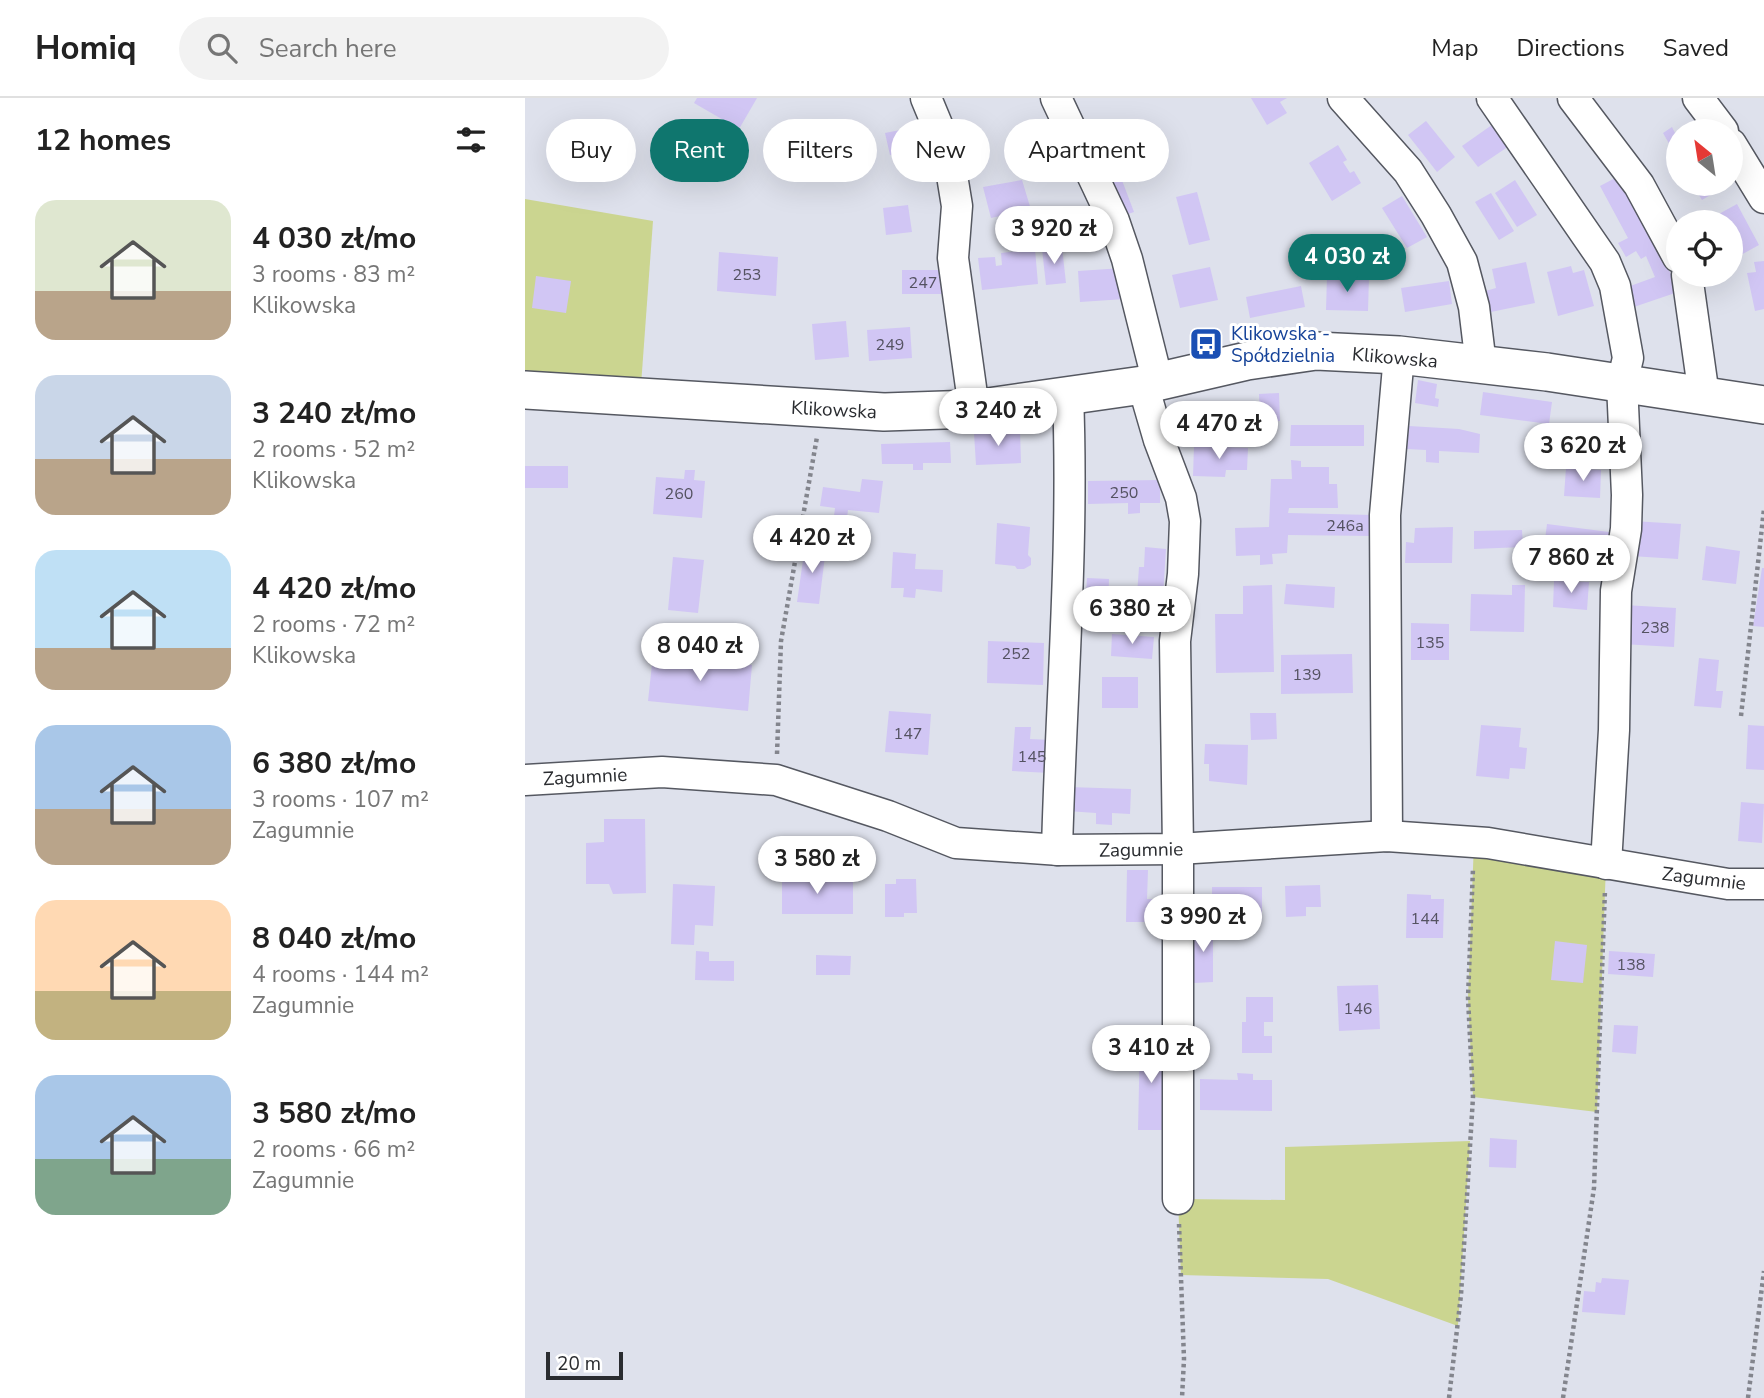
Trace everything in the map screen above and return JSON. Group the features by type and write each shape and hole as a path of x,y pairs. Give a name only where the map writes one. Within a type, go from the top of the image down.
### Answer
{"street":[{"path":"926,98 948,151 957,206 953,258 974,408"},
{"path":"1056,98 1114,221 1127,259 1159,440 1181,498 1185,522 1183,574 1174,641 1178,849 1178,1199"},
{"path":"1343,98 1408,171 1462,262 1474,307 1481,365"},
{"path":"1492,98 1605,262 1615,286 1628,358 1622,383 1626,528 1616,592 1614,730 1606,864"},
{"path":"1573,98 1639,186 1666,235"},
{"path":"1698,98 1714,119"},
{"path":"1743,164 1764,198"},
{"path":"1689,287 1704,397"},
{"name":"Klikowska","path":"525,390 884,412 974,408 1150,384 1247,361 1316,351 1399,355 1622,383 1764,405"},
{"path":"1387,836 1385,515 1399,355"},
{"path":"1057,850 1067,589 1070,442 1068,395"},
{"name":"Zagumnie","path":"525,780 662,772 776,780 888,816 956,843 1057,850 1178,849 1387,836 1473,842 1728,884 1764,884"}],"path":[{"path":"776,780 781,641 823,409"},
{"path":"1741,716 1764,509"},
{"path":"1449,1398 1461,1295 1473,1097 1468,998 1473,842"},
{"path":"1563,1398 1594,1188 1606,864"},
{"path":"1178,1199 1184,1359 1182,1398"},
{"path":"1748,1398 1764,1271"}],"green space":[{"path":"525,199 653,221 640,399 525,390"},
{"path":"1474,842 1606,864 1597,1112 1473,1097 1468,998"},
{"path":"1470,1141 1458,1326 1328,1279 1181,1275 1178,1199 1285,1200 1285,1147"}],"building":[{"path":"697,98 757,98 745,119 722,119 694,103"},
{"path":"1251,98 1287,98 1280,102 1287,113 1267,125"},
{"path":"1499,120 1515,142 1478,167 1462,146"},
{"path":"1426,121 1455,157 1437,172 1408,135"},
{"path":"891,132 891,155 890,155 885,133"},
{"path":"1338,145 1347,160 1343,162 1350,173 1354,171 1361,183 1332,201 1309,163"},
{"path":"1619,176 1660,248 1666,263 1666,287 1676,287 1678,292 1628,309 1622,289 1655,277 1646,256 1641,259 1636,251 1626,257 1618,243 1628,238 1600,186"},
{"path":"1515,180 1537,215 1517,227 1495,193"},
{"path":"1023,182 1035,223 1011,227 1009,214 991,218 983,187"},
{"path":"1105,182 1123,182 1134,212 1119,217"},
{"path":"1197,192 1210,240 1189,245 1176,197"},
{"path":"1491,193 1514,231 1499,240 1475,202"},
{"path":"1402,196 1427,237 1407,248 1382,208"},
{"path":"1737,204 1740,210 1726,210"},
{"path":"908,205 912,232 886,235 883,208"},
{"path":"1096,205 1103,224 1073,232 1069,213"},
{"path":"1743,215 1759,245 1743,254"},
{"path":"1062,247 1066,283 1046,285 1042,249"},
{"path":"1035,249 1038,284 982,290 978,258 995,257 996,266 1002,265 1001,253"},
{"path":"719,252 778,257 776,296 717,291"},
{"path":"1764,261 1764,309 1755,311 1747,273 1756,272 1754,262"},
{"path":"1526,262 1535,303 1486,313 1482,292 1496,288 1492,269"},
{"path":"1571,266 1573,273 1584,270 1594,306 1558,316 1547,272"},
{"path":"1210,267 1218,300 1180,308 1172,275"},
{"path":"1123,268 1125,299 1080,302 1078,271"},
{"path":"902,270 944,270 944,294 902,294"},
{"path":"536,276 571,281 566,313 532,308"},
{"path":"1327,276 1369,277 1368,311 1326,310"},
{"path":"1449,281 1452,304 1405,312 1401,288"},
{"path":"1301,286 1305,307 1250,318 1246,297"},
{"path":"846,321 849,357 815,360 812,324"},
{"path":"910,327 912,358 869,361 867,330"},
{"path":"1418,380 1437,384 1435,398 1439,399 1438,407 1415,403"},
{"path":"1483,392 1552,402 1549,424 1480,415"},
{"path":"1279,393 1280,421 1260,423 1259,394"},
{"path":"1291,425 1364,425 1364,446 1290,446"},
{"path":"1409,426 1459,429 1480,434 1479,453 1439,451 1439,463 1426,462 1426,450 1407,449"},
{"path":"1020,431 1021,463 976,465 974,433"},
{"path":"950,442 951,463 923,463 923,470 913,470 913,464 882,464 881,444"},
{"path":"1194,446 1248,448 1247,470 1226,470 1225,477 1193,476"},
{"path":"1291,460 1301,461 1301,467 1329,467 1329,484 1337,484 1338,508 1289,508 1288,513 1372,515 1372,536 1288,535 1287,553 1272,554 1273,564 1260,565 1260,555 1236,556 1235,528 1269,527 1271,479 1292,479"},
{"path":"525,466 568,466 568,488 525,488"},
{"path":"1566,468 1601,470 1600,498 1564,496"},
{"path":"685,470 695,470 694,480 705,481 702,518 653,514 656,477 684,479"},
{"path":"862,479 883,481 879,513 848,510 847,518 834,516 835,508 820,506 823,487 860,492"},
{"path":"1160,480 1160,503 1140,503 1140,513 1128,514 1128,503 1088,504 1088,481"},
{"path":"1633,521 1681,524 1678,559 1631,556"},
{"path":"997,523 1030,527 1028,555 1031,565 1017,569 1015,566 995,564"},
{"path":"1547,524 1609,532 1605,555 1544,547"},
{"path":"1453,527 1452,563 1405,563 1406,542 1414,543 1415,528"},
{"path":"1522,530 1523,547 1474,549 1474,531"},
{"path":"805,546 826,548 819,604 797,602"},
{"path":"1706,546 1740,551 1736,584 1702,580"},
{"path":"1145,547 1166,549 1163,596 1137,595 1139,567 1144,567"},
{"path":"893,552 916,554 915,569 943,570 942,592 916,589 915,598 903,597 904,588 891,588"},
{"path":"673,557 704,560 698,613 668,610"},
{"path":"1764,568 1764,627 1753,626"},
{"path":"1087,578 1109,579 1108,610 1085,609"},
{"path":"1554,581 1589,582 1587,610 1553,607"},
{"path":"1286,584 1335,587 1334,608 1284,604"},
{"path":"1272,585 1274,672 1216,673 1215,614 1243,614 1243,586"},
{"path":"1512,585 1525,585 1524,632 1470,631 1471,594 1512,595"},
{"path":"1624,605 1676,608 1674,647 1622,644"},
{"path":"1411,623 1449,624 1449,660 1411,660"},
{"path":"1112,634 1154,637 1152,659 1111,656"},
{"path":"988,641 1044,643 1043,685 987,683"},
{"path":"1352,654 1353,693 1281,694 1281,655"},
{"path":"653,655 752,665 748,711 648,701"},
{"path":"1699,658 1719,660 1716,691 1723,691 1721,708 1694,706"},
{"path":"1102,677 1138,677 1138,708 1102,708"},
{"path":"889,711 931,714 928,755 885,752"},
{"path":"1250,713 1276,713 1277,739 1251,740"},
{"path":"1481,725 1521,728 1519,747 1527,748 1525,769 1510,768 1509,779 1476,776"},
{"path":"1748,725 1764,726 1764,770 1746,769"},
{"path":"1015,727 1031,727 1030,739 1052,740 1050,773 1012,771"},
{"path":"1205,744 1248,745 1247,785 1209,781 1209,764 1204,764"},
{"path":"1068,787 1131,789 1130,814 1112,813 1112,825 1096,824 1096,813 1067,811"},
{"path":"1741,802 1764,804 1762,843 1738,841"},
{"path":"604,819 645,819 646,893 613,894 609,884 586,884 586,843 604,842"},
{"path":"1127,870 1148,870 1147,899 1169,900 1169,922 1126,922"},
{"path":"782,879 853,879 853,914 782,914"},
{"path":"896,879 916,879 917,913 904,913 904,917 885,917 885,884 896,884"},
{"path":"673,884 715,886 713,926 695,925 694,945 671,944"},
{"path":"1320,885 1321,907 1306,907 1306,916 1286,917 1285,886"},
{"path":"1212,887 1262,887 1262,920 1212,920"},
{"path":"1407,894 1431,895 1431,899 1444,899 1443,938 1406,938"},
{"path":"1193,925 1213,925 1213,982 1194,983"},
{"path":"1555,941 1587,945 1583,983 1551,980"},
{"path":"696,951 709,952 709,961 734,961 734,981 695,980"},
{"path":"1609,951 1655,954 1653,977 1608,974"},
{"path":"816,955 851,956 850,975 816,975"},
{"path":"1378,985 1380,1029 1339,1031 1337,986"},
{"path":"1246,997 1273,997 1273,1022 1264,1022 1264,1036 1272,1036 1272,1053 1242,1053 1242,1022 1246,1022"},
{"path":"1614,1025 1638,1026 1636,1054 1612,1052"},
{"path":"1140,1039 1163,1039 1162,1130 1138,1130"},
{"path":"1237,1073 1253,1074 1253,1080 1272,1080 1272,1111 1200,1110 1200,1079 1238,1080"},
{"path":"1490,1138 1517,1140 1516,1168 1489,1167"},
{"path":"1602,1278 1629,1280 1625,1315 1582,1312 1584,1291 1595,1292 1596,1282 1601,1283"}],"place":[{"name":"Klikowska - Spółdzielnia","path":"1206,344"}]}
